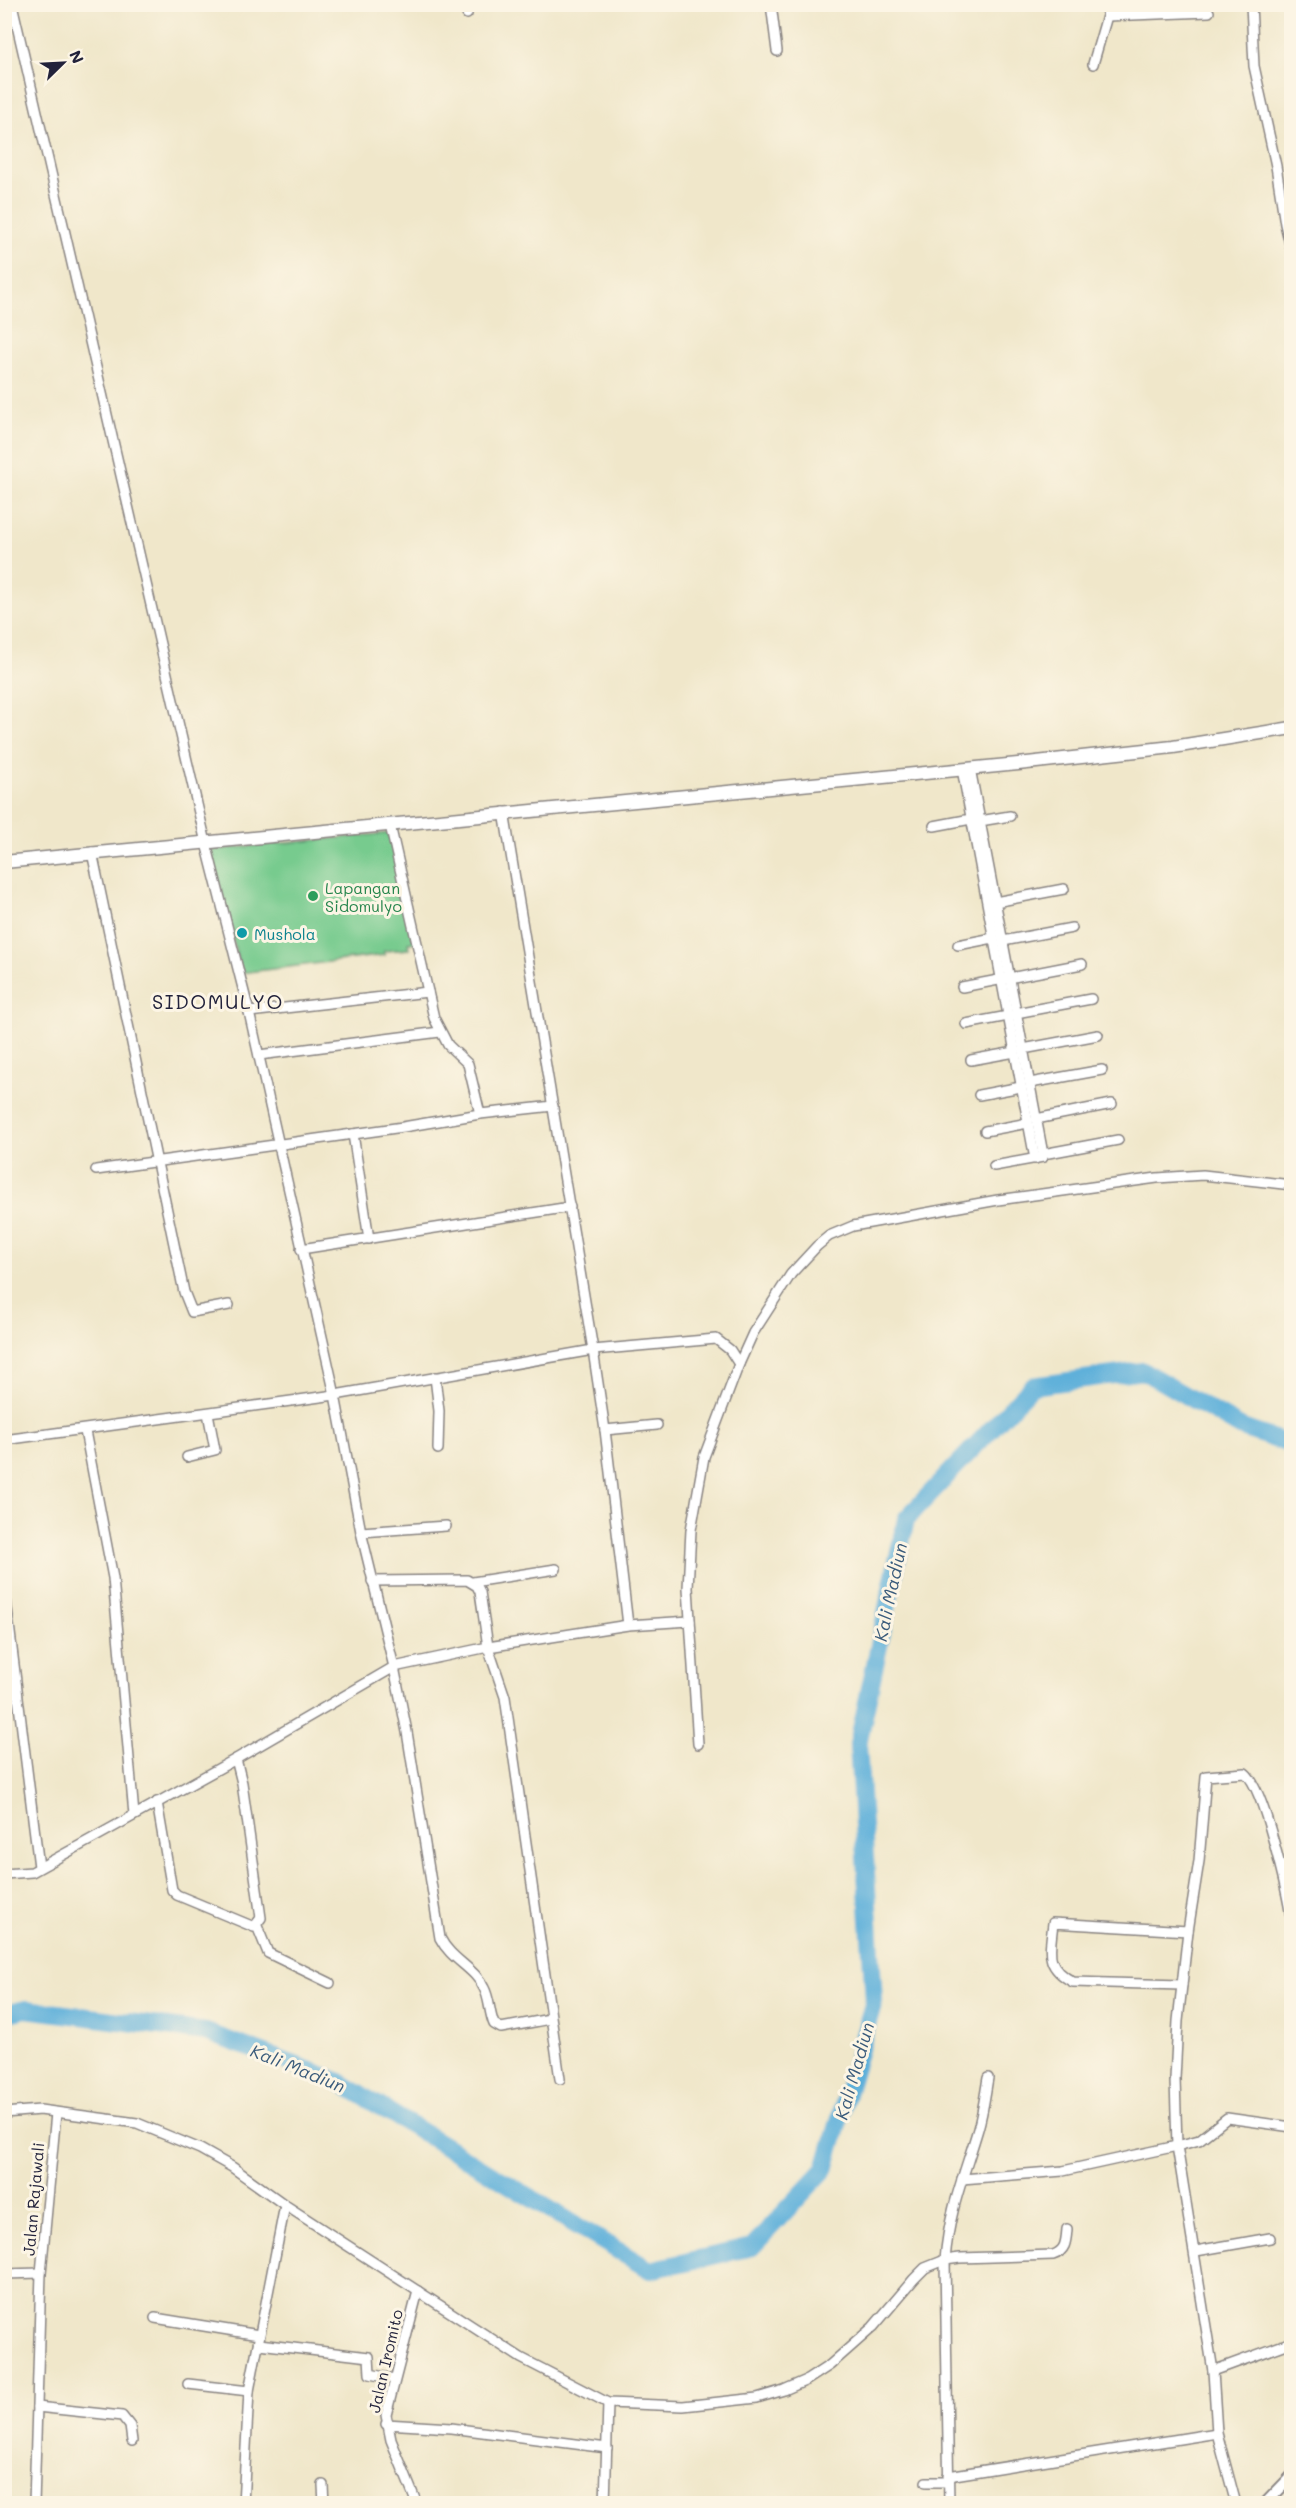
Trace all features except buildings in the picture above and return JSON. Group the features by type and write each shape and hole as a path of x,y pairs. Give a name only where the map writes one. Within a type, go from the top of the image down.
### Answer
{"main road":[{"path":"4,862 966,769 1173,747 1292,728"}],"street":[{"path":"12,4 206,843 249,1012 335,1395 361,1532 394,1667 440,1938 446,1950 476,1977 484,1988 495,2024 501,2028 550,2019"},
{"path":"771,4 777,51"},
{"path":"1093,64 1107,16 1108,4"},
{"path":"1251,4 1254,66 1276,166 1284,224 1292,252"},
{"path":"1107,16 1209,12"},
{"path":"966,769 1039,1156"},
{"path":"504,812 593,1350 605,1430 628,1625"},
{"path":"933,826 1010,816"},
{"path":"976,820 995,902 998,940"},
{"path":"390,825 434,1018 447,1045 468,1064 480,1114"},
{"path":"92,852 184,1292 190,1311 229,1305"},
{"path":"995,902 1064,889"},
{"path":"958,945 1072,928"},
{"path":"962,987 1082,964"},
{"path":"249,1012 428,992"},
{"path":"966,1024 1091,999"},
{"path":"258,1056 440,1032"},
{"path":"971,1060 1098,1035"},
{"path":"979,1095 1102,1070"},
{"path":"985,1131 1112,1104"},
{"path":"96,1170 480,1114 553,1106"},
{"path":"353,1134 369,1239"},
{"path":"994,1166 1118,1140"},
{"path":"698,1744 688,1588 690,1540 704,1457 753,1333 791,1274 817,1246 829,1236 853,1226 998,1200 1156,1178 1203,1175 1292,1185"},
{"path":"302,1249 570,1207"},
{"path":"4,1440 85,1431 335,1395 593,1350 716,1339 730,1350 739,1364"},
{"path":"435,1377 439,1412 438,1449"},
{"path":"187,1457 215,1450 208,1413"},
{"path":"605,1430 657,1425"},
{"path":"85,1431 113,1578 134,1815"},
{"path":"361,1532 446,1526"},
{"path":"372,1581 467,1580 473,1582 555,1569"},
{"path":"473,1582 480,1592 488,1647 505,1697 560,2079"},
{"path":"4,1584 39,1867"},
{"path":"4,1874 33,1872 236,1760 394,1667 488,1647 628,1625 690,1621"},
{"path":"236,1760 247,1811 261,1918 257,1926 268,1953 330,1983"},
{"path":"1236,2504 1216,2433 1213,2371 1196,2251 1177,2146 1176,2049 1188,1931 1199,1861 1206,1776 1245,1773 1251,1777 1261,1798 1292,1923"},
{"path":"158,1802 172,1890 177,1895 254,1927 257,1926"},
{"path":"1182,1985 1073,1982 1059,1974 1050,1960 1053,1923 1188,1931"},
{"path":"949,2504 945,2260 952,2206 979,2126 988,2078"},
{"path":"4,2114 40,2110 137,2123 200,2149 232,2167 285,2205 521,2358 608,2403 683,2406 757,2398 784,2390 807,2380 830,2365 873,2327 925,2268 945,2260 1053,2255 1065,2246 1067,2229"},
{"name":"Jalan Rajawali","path":"34,2504 41,2273 56,2113"},
{"path":"962,2179 1063,2171 1177,2146 1199,2140 1227,2118 1292,2127"},
{"path":"243,2504 249,2391 285,2205"},
{"path":"1196,2251 1270,2238"},
{"path":"4,2274 41,2273"},
{"name":"Jalan Iromito","path":"417,2504 386,2424 387,2406 418,2291"},
{"path":"155,2318 259,2340 369,2357 370,2374 394,2379"},
{"path":"1213,2371 1292,2342"},
{"path":"188,2384 249,2391"},
{"path":"605,2504 608,2403"},
{"path":"37,2408 122,2416 130,2426 132,2441"},
{"path":"386,2424 451,2428 607,2448"},
{"path":"926,2481 1216,2433"},
{"path":"1265,2504 1292,2476"},
{"path":"323,2485 324,2504"}],"green space":[{"name":"Lapangan Sidomulyo","path":"389,833 416,942 408,943 409,949 384,951 384,955 241,973 211,850"}],"waterway":[{"name":"Kali Madiun","path":"4,2014 26,2009 206,2032 338,2081 650,2270 752,2247 825,2169 874,2001 858,1744 906,1519 1032,1386 1143,1371 1242,1428 1292,1445"}],"place":[{"name":"Lapangan Sidomulyo","path":"313,896"},
{"name":"Mushola","path":"242,933"}],"district":[{"name":"SIDOMULYO","path":"218,1001"}]}
